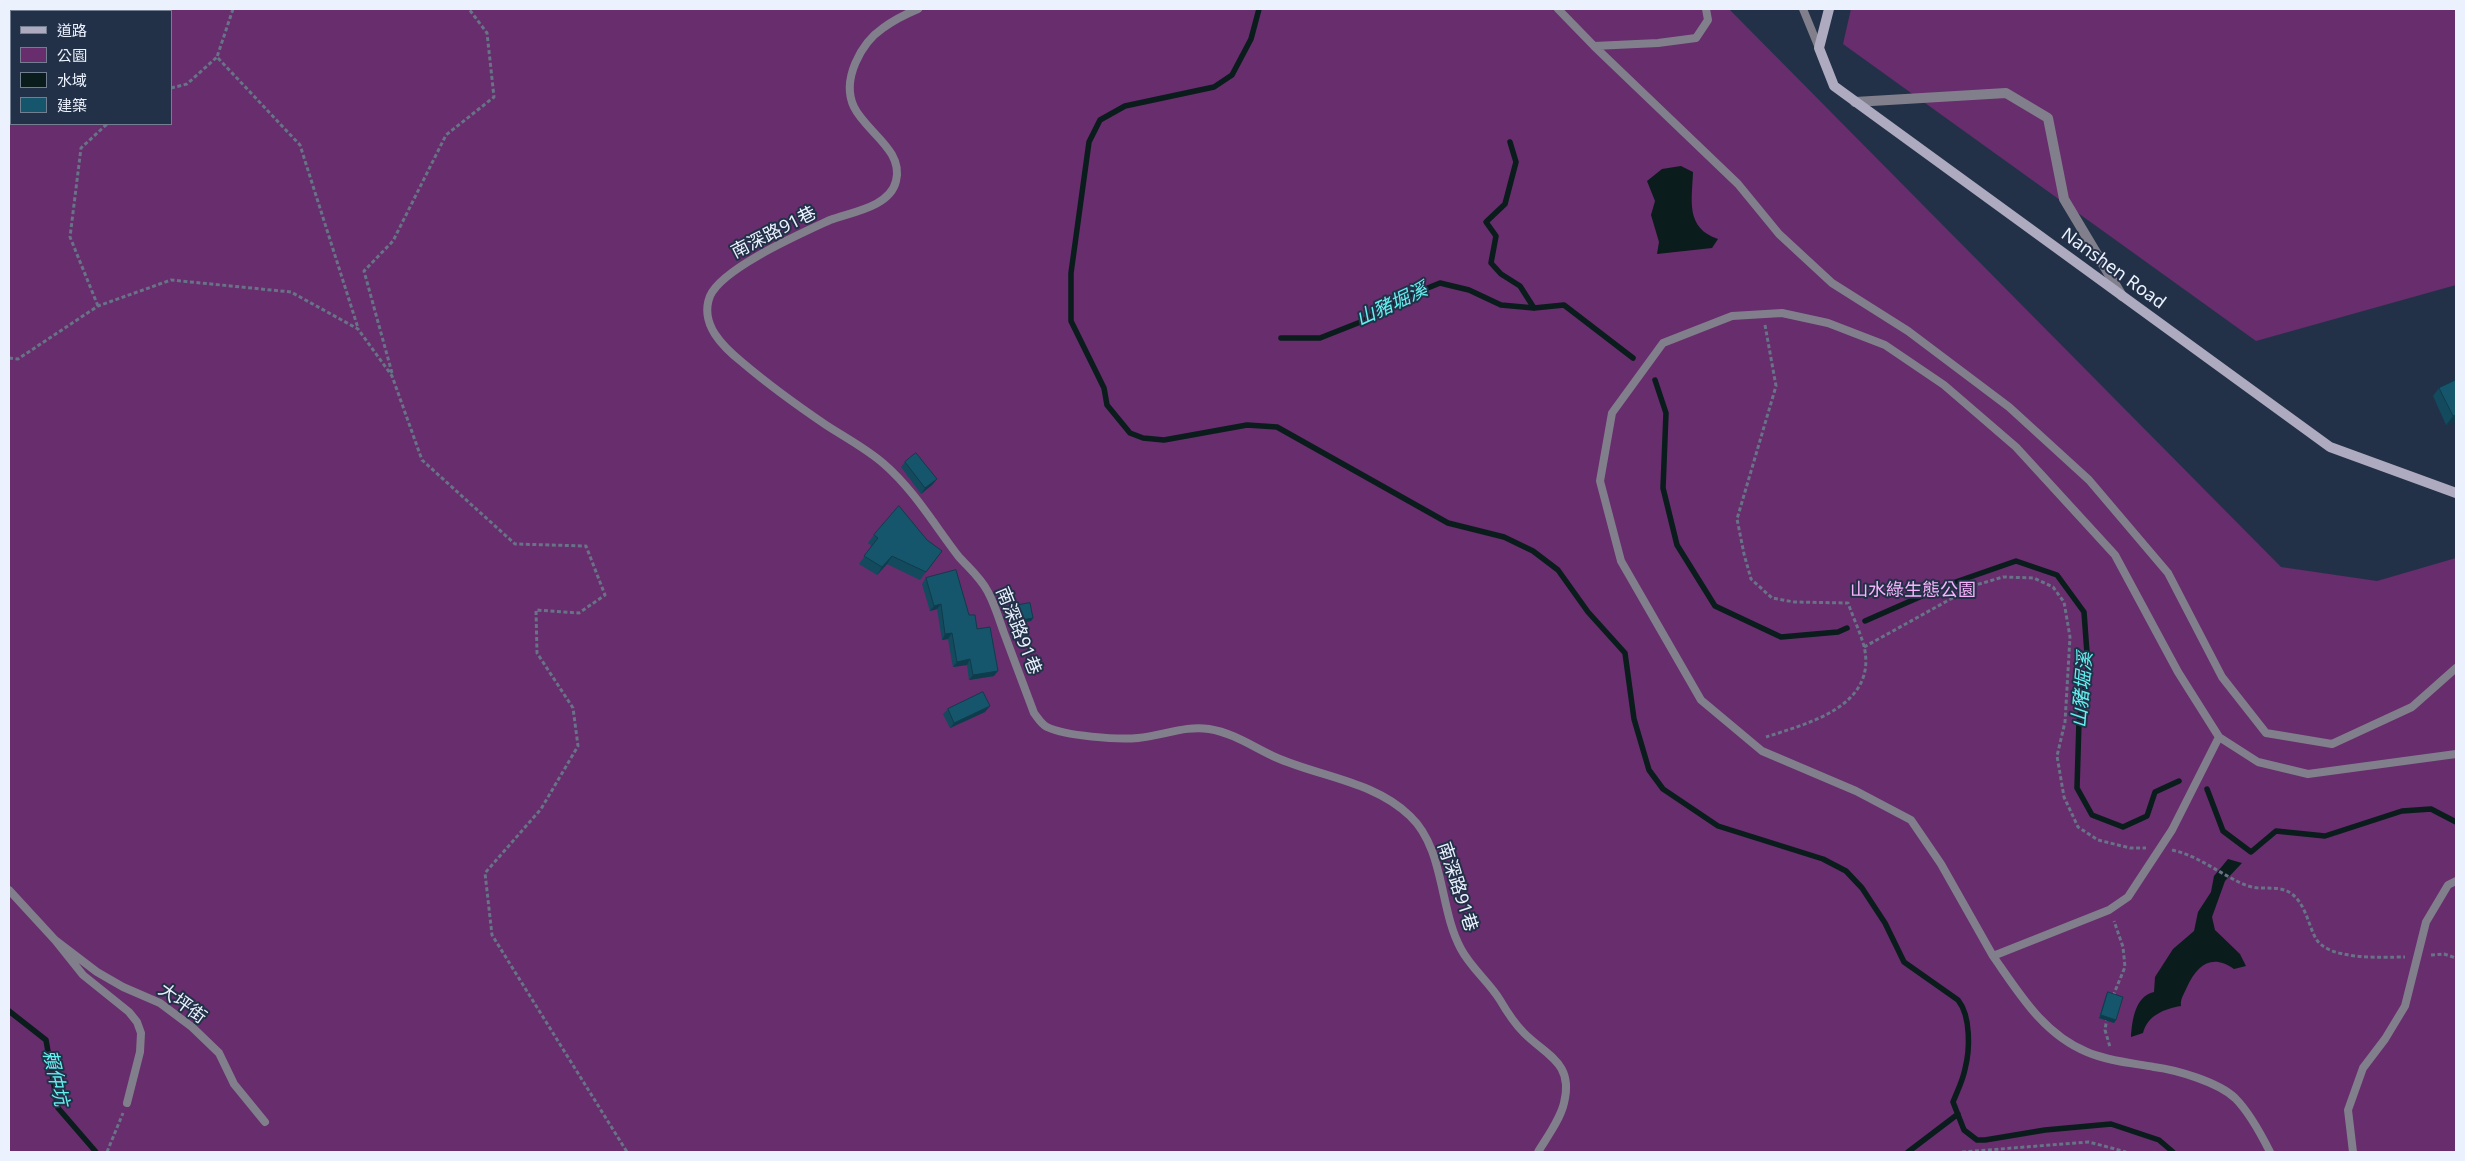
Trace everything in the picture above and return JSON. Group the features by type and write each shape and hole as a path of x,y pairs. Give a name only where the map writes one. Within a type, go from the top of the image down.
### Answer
{"main road":[{"path":"1819,48 1829,9"},
{"name":"Nanshen Road","path":"1819,48 1834,86 2330,447 2456,493"}],"street":[{"path":"1855,102 2006,93 2048,118 2064,199 2122,296"}],"lane":[{"name":"南深路91巷","path":"918,9 881,29 866,46 853,67 851,86 853,106 874,134 890,150 897,166 896,182 889,195 876,203 830,221 738,267 721,280 710,296 707,315 713,331 725,347 744,364 826,425 870,453 901,480 987,591 1034,712 1045,726 1058,732 1114,738 1138,738 1186,729 1207,728 1227,733 1317,774 1359,784 1390,801 1410,816 1422,831 1438,867 1453,930 1462,950 1494,991 1512,1020 1556,1060 1564,1071 1567,1085 1564,1104 1538,1152"},
{"path":"1558,9 1738,184 1779,234 1832,283 1908,331 2009,407 2089,480 2168,573 2222,677 2266,733 2332,744 2412,707 2456,668"},
{"path":"1594,46 1658,43 1696,38 1708,20 1706,9"},
{"path":"1803,9 1819,48"},
{"path":"2270,1152 2248,1114 2234,1097 2212,1084 2164,1068 2124,1062 2087,1052 2045,1025 2027,1005 1993,956 1941,864 1911,820 1856,791 1762,751 1701,700 1621,561 1600,481 1612,413 1663,343 1732,316 1782,313 1828,323 1885,345 1944,385 2016,447 2115,555 2178,672 2219,738 2258,762 2308,774 2456,754"},
{"path":"1993,956 2108,910 2128,897 2159,847 2172,830 2219,738"},
{"path":"2353,1152 2348,1110 2363,1068 2385,1040 2405,1006 2426,922 2448,885 2456,881"},
{"name":"大坪街","path":"9,890 55,940 83,975 129,1012 137,1022 141,1033 140,1052 127,1103"},
{"name":"大坪街","path":"55,940 97,972 122,987 160,1003 192,1027 219,1053 234,1084 265,1122"}],"path":[{"path":"172,88 187,84 217,58 233,9"},
{"path":"469,9 487,34 494,96 446,135 393,242 364,271 392,376 422,460 515,544 586,546 605,595 579,614 536,610 537,653 573,708 578,746 541,809 485,873 492,935 627,1152"},
{"path":"217,58 300,145 358,329 392,376"},
{"path":"98,306 70,237 81,148 106,125"},
{"path":"9,358 18,359 98,306 171,280 291,292 358,329"},
{"path":"1752,742 1820,718 1840,707 1857,692 1866,672 1864,647 1848,603 1794,602 1772,598 1751,579 1737,519 1776,386 1763,314"},
{"path":"1864,647 1976,585 2002,578 2034,578 2053,587 2064,602 2070,637 2065,722 2057,756 2064,798 2078,826 2098,840 2130,848 2159,847 2187,853 2249,886 2262,888 2281,887 2294,896 2307,916 2316,940 2334,954 2418,956 2444,954 2456,958"},
{"path":"2108,910 2123,947 2125,967 2112,1000"},
{"path":"2109,1058 2110,1049 2105,1030 2110,1008"},
{"path":"107,1152 127,1103"},
{"path":"1962,1152 2089,1142 2126,1152"}],"green space":[{"name":"山水綠生態公園","path":"9,9 1729,9 2281,567 2377,581 2456,558 2456,1152 9,1152"},
{"path":"1851,9 2456,9 2456,285 2256,341 1843,44"}],"water":[{"path":"1681,166 1693,172 1692,203 1695,220 1707,234 1718,239 1712,248 1657,254 1659,242 1651,215 1655,201 1647,181 1662,169"},
{"path":"2228,859 2242,863 2225,881 2212,917 2215,930 2240,954 2246,966 2234,969 2226,964 2212,962 2200,967 2191,979 2182,997 2181,1006 2169,1009 2153,1017 2143,1033 2131,1037 2132,1024 2139,1004 2148,994 2154,992 2155,977 2173,949 2194,931 2198,912 2211,892 2214,876"}],"building":[{"path":"2456,380 2456,415 2453,416 2439,388"},
{"path":"916,453 937,479 925,488 905,462"},
{"path":"899,506 927,540 942,551 926,572 892,556 882,567 864,556 878,538 874,535"},
{"path":"956,570 969,615 975,615 977,629 990,627 998,671 973,675 970,659 957,662 952,633 945,634 941,604 934,606 926,578"},
{"path":"1030,603 1033,618 1012,622 1008,607"},
{"path":"983,692 990,706 954,723 948,709"},
{"path":"2108,992 2123,997 2116,1020 2101,1015"}],"waterway":[{"path":"1259,9 1251,39 1232,75 1214,87 1125,106 1100,120 1089,142 1071,273 1071,321 1104,388 1107,405 1130,433 1143,438 1164,440 1247,425 1277,427 1448,523 1504,537 1533,551 1558,570 1588,612 1625,653 1634,719 1649,770 1663,789 1718,826 1823,859 1846,871 1862,888 1885,923 1904,962 1958,1000 1965,1015 1968,1043 1964,1073 1953,1102 1964,1130 1977,1140 1985,1140 2045,1130 2111,1124 2159,1140 2173,1152"},
{"path":"1510,142 1516,162 1505,204 1486,222 1496,236 1491,263 1501,274 1520,286 1534,308"},
{"name":"山豬堀溪","path":"1281,338 1320,338 1363,321 1403,298 1440,283 1469,290 1501,305 1534,308 1564,305 1633,358"},
{"name":"山豬堀溪","path":"1655,380 1666,413 1663,488 1677,545 1715,606 1781,637 1838,632 1847,628"},
{"name":"山豬堀溪","path":"1865,621 1947,585 2016,561 2057,575 2084,612 2088,667 2079,721 2077,788 2092,815 2123,827 2147,816 2155,792 2179,781"},
{"name":"山豬堀溪","path":"2207,789 2223,831 2251,852 2276,831 2325,836 2402,811 2431,809 2456,822"},
{"name":"賴仲坑","path":"9,1011 46,1040 58,1108 96,1152"},
{"path":"1908,1152 1958,1114"}]}
